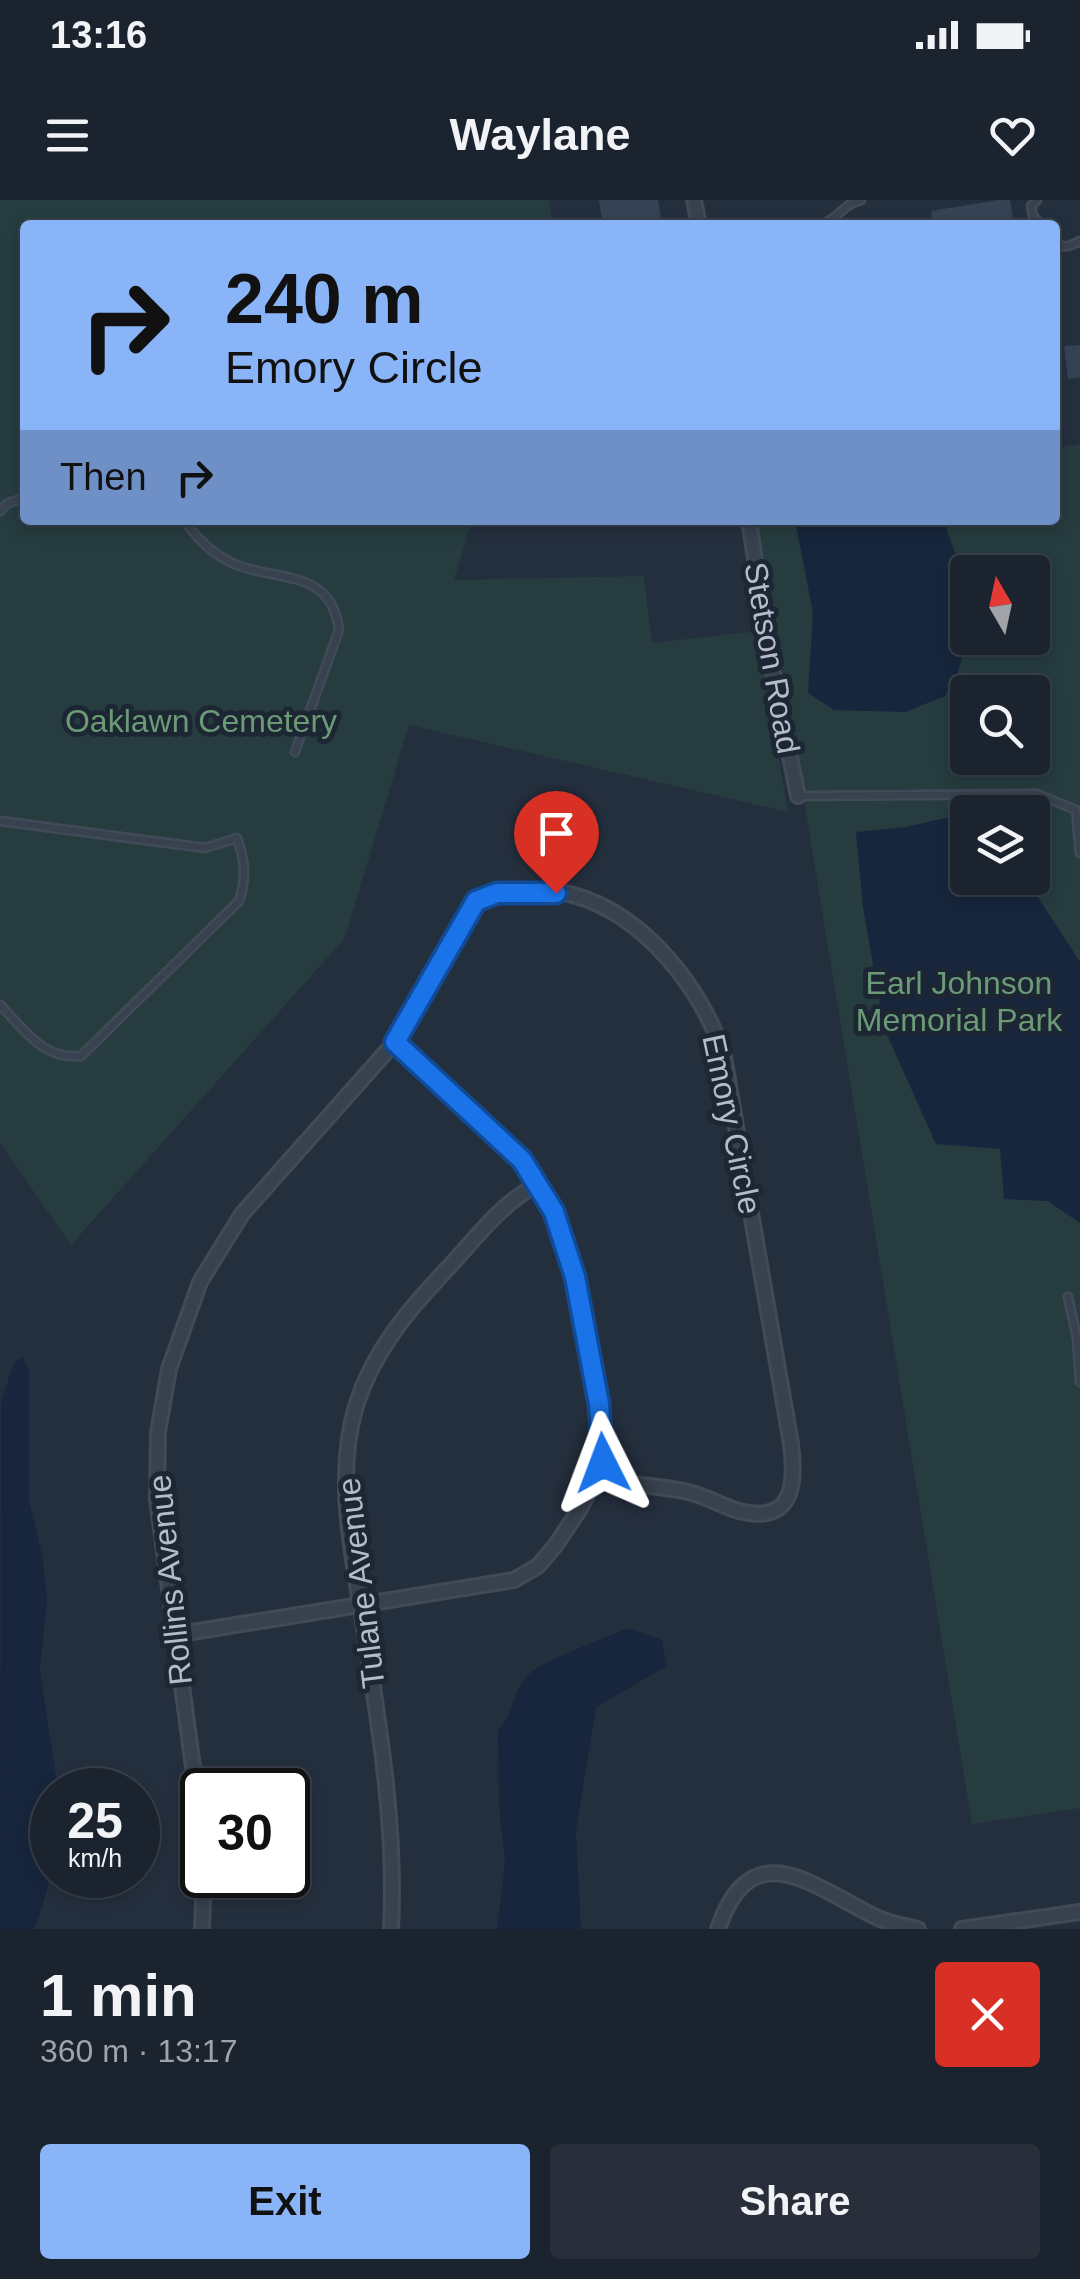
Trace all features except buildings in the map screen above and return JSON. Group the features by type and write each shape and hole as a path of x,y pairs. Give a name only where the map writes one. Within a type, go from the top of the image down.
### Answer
{"street":[{"name":"Stetson Road","path":"749,525 798,796"},
{"name":"Emory Circle","path":"395,1042 470,906 489,894 571,894 594,903 638,931 692,985 713,1024 724,1057 795,1477 789,1496 774,1510 750,1513 688,1492 595,1481"},
{"path":"174,1635 502,1584 526,1574 556,1546 603,1463 602,1425 575,1277 554,1212 522,1160 395,1042"},
{"name":"Rollins Avenue","path":"193,1768 156,1468 169,1369 200,1282 242,1214 395,1042"},
{"name":"Tulane Avenue","path":"391,1929 393,1864 388,1791 351,1545 348,1438 363,1388 390,1336 412,1306 495,1216 536,1185"},
{"path":"718,1929 728,1904 750,1879 777,1872 800,1876 877,1918 918,1929"},
{"path":"202,1929 203,1898"},
{"path":"962,1929 1080,1912"}],"lane":[{"path":"832,220 852,202 860,200"},
{"path":"188,525 198,539 225,560 256,571 302,579 318,588 337,616 338,630 296,752"},
{"path":"798,796 1037,794 1076,810 1080,853"},
{"path":"0,821 205,848 237,838 245,860 245,883 239,901 82,1056 62,1058 46,1050 0,1005"},
{"path":"1068,1298 1077,1338 1080,1382"}],"green space":[{"name":"Oaklawn Cemetery","path":"0,200 549,200 552,220 20,220 20,525 470,525 454,580 644,576 652,643 758,631 788,812 409,725 345,938 71,1245 0,1143"},
{"name":"Earl Johnson Memorial Park","path":"1080,444 1080,1808 972,1824 759,525 1060,525 1060,447"}],"water":[{"path":"796,525 945,525 956,555 950,555 950,655 963,655 956,675 950,675 945,696 905,712 834,710 808,693 813,613"},
{"path":"950,817 950,895 1036,895 1080,962 1080,1223 1048,1201 1004,1199 1000,1149 936,1144 884,1028 863,907 856,832 906,827"},
{"path":"22,1357 29,1370 29,1500 43,1559 47,1600 40,1670 55,1768 30,1768 30,1898 45,1898 34,1929 0,1929 1,1401 13,1365"},
{"path":"628,1628 662,1640 667,1666 596,1707 576,1832 581,1929 497,1929 505,1863 498,1730 528,1675 561,1656"}],"route":[{"path":"556,893 489,894 470,906 395,1042 522,1160 554,1212 575,1277 599,1404 603,1463"}]}
